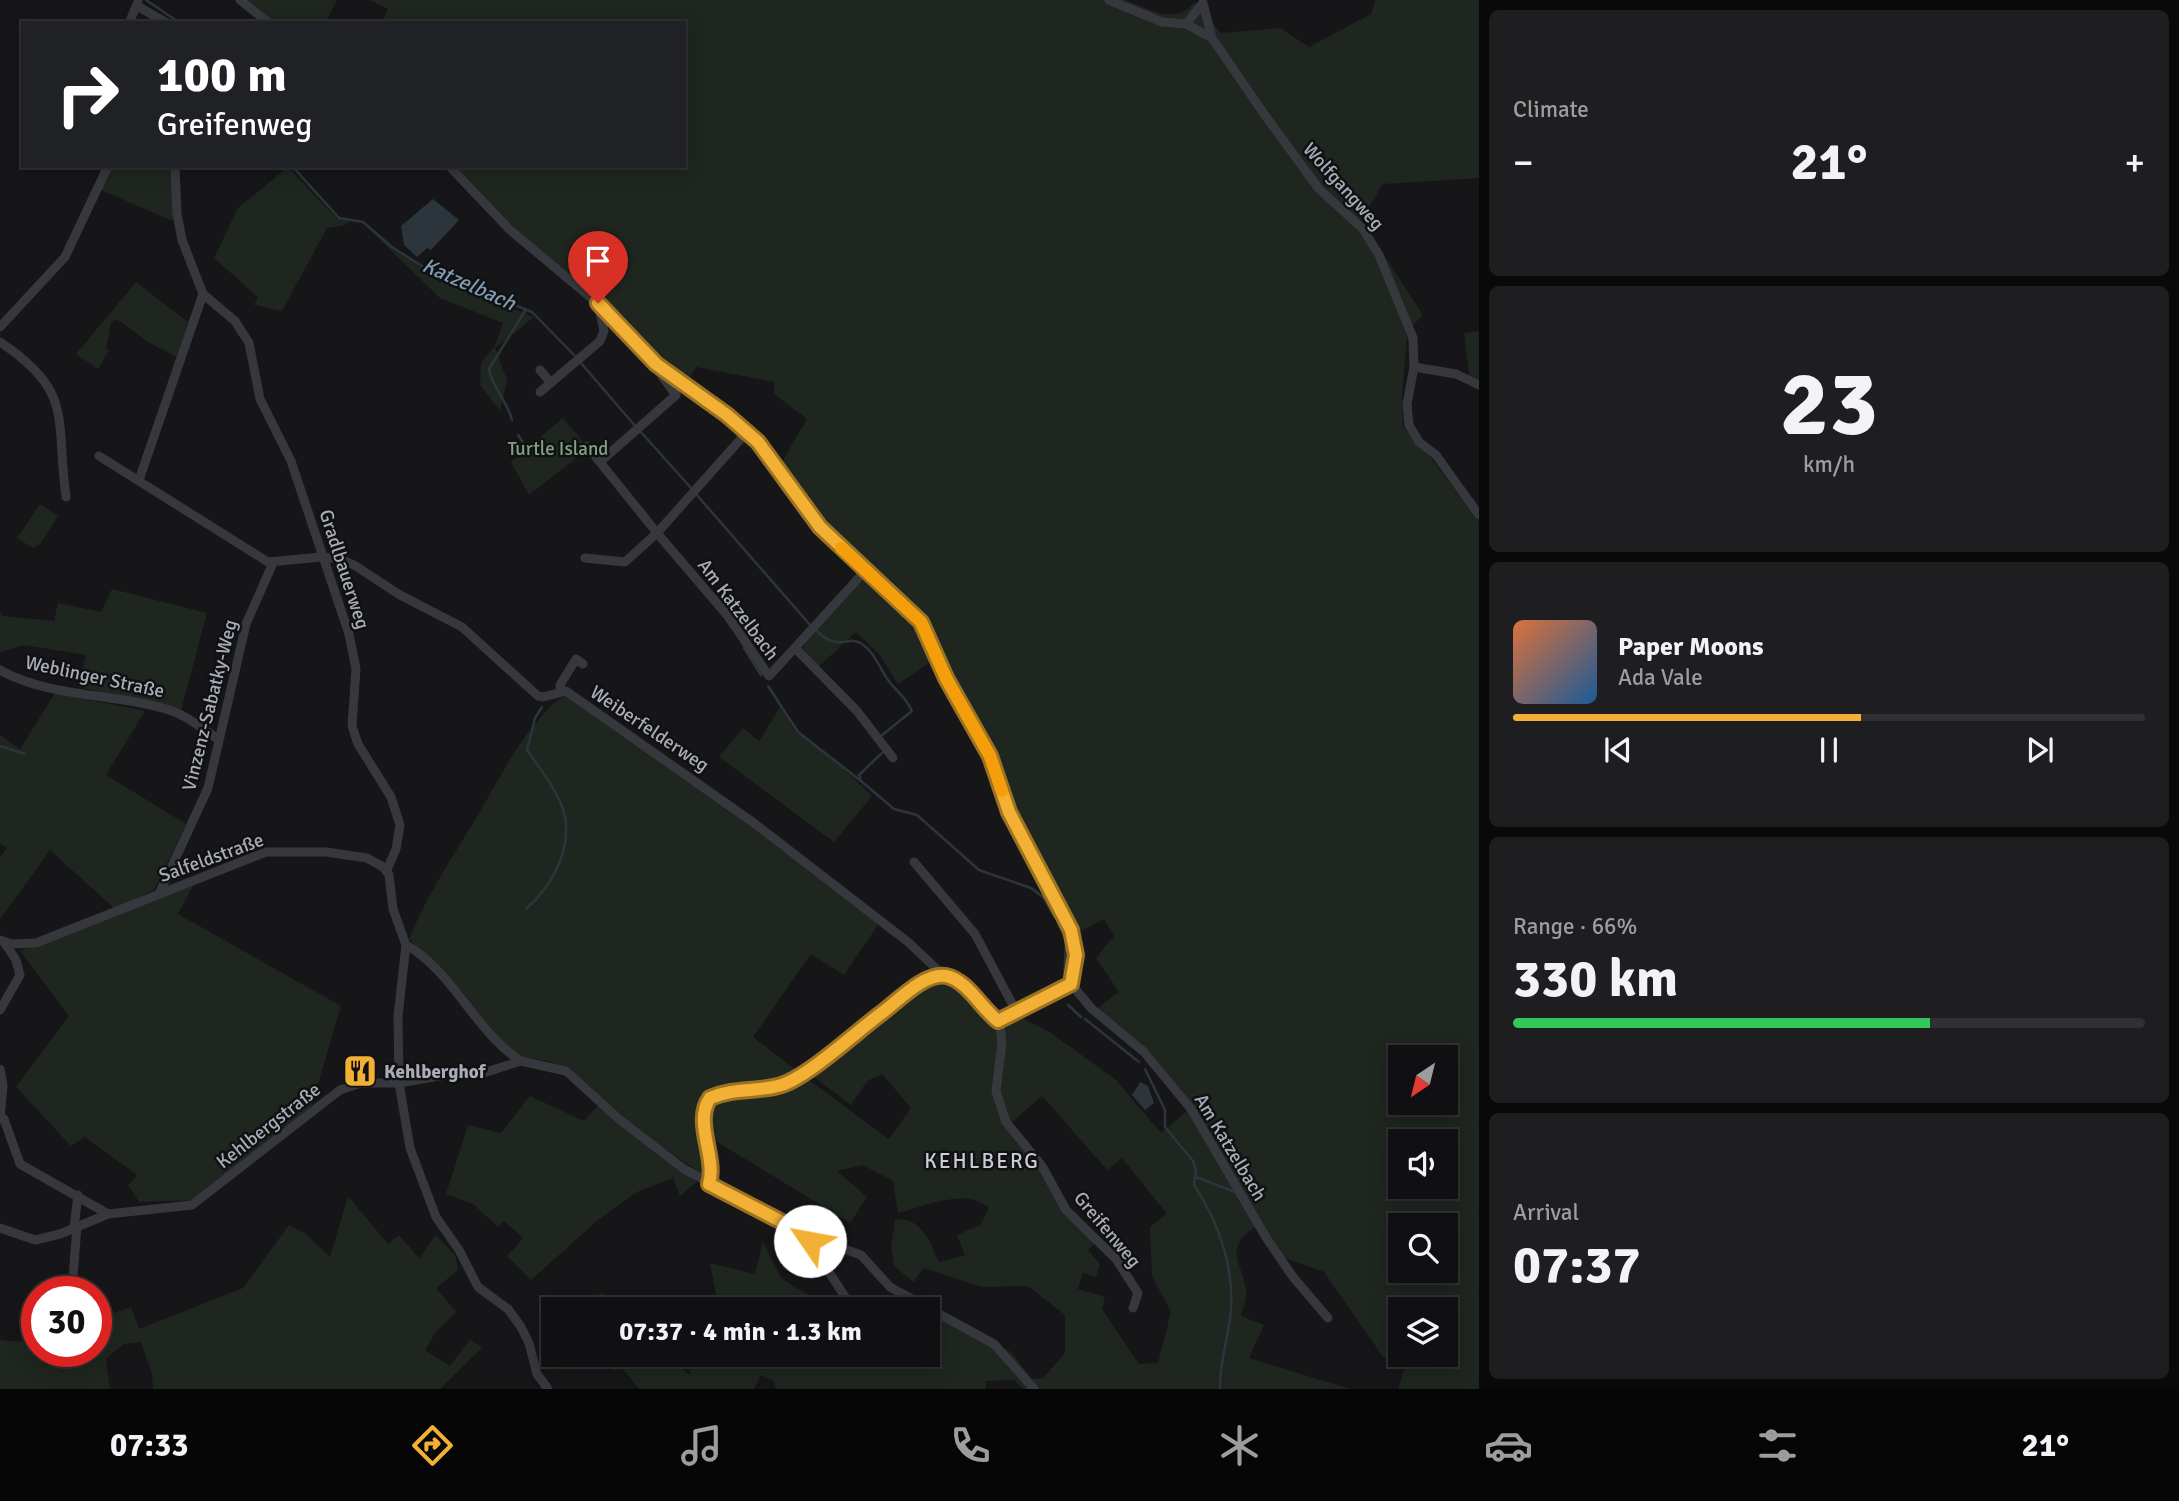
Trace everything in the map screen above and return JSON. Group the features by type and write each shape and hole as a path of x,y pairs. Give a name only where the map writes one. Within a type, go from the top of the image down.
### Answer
{"street":[{"path":"240,0 266,21"},
{"path":"1109,0 1162,22 1186,24 1212,38"},
{"path":"1186,24 1203,2"},
{"path":"1203,2 1212,38"},
{"path":"130,21 138,3 164,21"},
{"name":"Wolfgangweg","path":"1212,38 1319,189 1353,218 1371,241 1408,318 1413,338 1414,366 1407,404 1409,425 1419,442 1436,455 1479,515"},
{"path":"0,327 65,257 107,168"},
{"name":"Gradlbauerweg","path":"175,168 179,228 203,294 220,306 244,332 260,399 291,461 355,660 352,726 354,735 391,797 400,825 396,849 387,870"},
{"path":"451,168 510,230 598,303 656,364 758,442 806,510 921,622 946,678 990,756 1009,812 1071,930 1076,955 1071,984 998,1021 960,984 943,975 930,979 901,998 804,1073 779,1086 725,1091 710,1098 704,1114 713,1171 709,1184"},
{"path":"139,480 203,294"},
{"path":"540,392 603,338 598,303"},
{"path":"0,342 37,370 57,401 66,497"},
{"path":"601,461 676,396 656,364"},
{"path":"1414,366 1457,374 1479,385"},
{"path":"540,370 551,383"},
{"path":"584,558 625,562 657,533 747,432"},
{"name":"Am Katzelbach","path":"587,446 727,615 769,676 866,570"},
{"path":"99,456 273,563"},
{"name":"Weiberfelderweg","path":"273,563 322,557 341,559 400,595 449,618 487,648 538,695 543,697 561,690 715,794 908,942 943,975"},
{"name":"Vinzenz-Sabatky-Weg","path":"159,894 204,798 232,691 246,624 273,563"},
{"name":"Am Katzelbach","path":"795,648 857,711 893,758"},
{"path":"561,690 560,685 576,659 583,664"},
{"name":"Weblinger Straße","path":"0,670 68,691 174,712 218,739"},
{"name":"Salfeldstraße","path":"2,941 36,943 225,866 277,851 356,855 387,870"},
{"path":"914,862 973,932 1016,1011"},
{"path":"387,870 393,909 406,945 398,1016 400,1083 410,1148 436,1217 459,1250 478,1287 508,1309 522,1326 537,1374 548,1389"},
{"name":"Salfeldstraße","path":"0,1010 20,975 16,960 2,941"},
{"path":"406,945 450,986 500,1044 521,1061 552,1066 572,1075 620,1120 709,1184 811,1237 861,1255 890,1287 994,1344 1034,1389"},
{"name":"Am Katzelbach","path":"1071,984 1092,1009 1144,1052 1191,1109 1267,1239 1293,1277 1328,1318"},
{"name":"Greifenweg","path":"998,1021 1002,1043 996,1091 1006,1122 1042,1166 1071,1217 1116,1259 1138,1293 1133,1308"},
{"name":"Kehlbergstraße","path":"0,1228 35,1240 60,1234 108,1214 198,1203 340,1090 360,1083 400,1083 439,1076 480,1074 521,1061"},
{"path":"0,1069 3,1085 0,1118 4,1119 20,1164 108,1214"},
{"path":"73,1276 78,1195"},
{"path":"811,1237 812,1246 845,1297"}],"green space":[{"path":"247,0 337,0 326,21 273,21"},
{"path":"369,0 1125,0 1155,12 1172,14 1189,8 1197,0 1195,3 1221,33 1280,28 1309,47 1371,14 1375,0 1479,0 1479,178 1383,184 1361,220 1423,315 1408,330 1402,394 1403,427 1431,458 1479,522 1479,1389 1398,1389 1405,1367 1458,1367 1458,1297 1388,1297 1388,1359 1383,1357 1324,1272 1272,1253 1255,1227 1238,1244 1237,1253 1246,1288 1241,1316 1264,1325 1249,1358 1350,1389 1023,1389 1014,1380 986,1381 986,1389 776,1389 774,1381 761,1375 754,1389 639,1389 622,1368 613,1371 610,1367 680,1367 689,1375 691,1367 940,1367 940,1315 1011,1352 1032,1379 1043,1378 1065,1353 1065,1315 1028,1286 982,1287 924,1268 913,1282 894,1266 891,1247 895,1220 912,1222 924,1232 939,1262 965,1255 957,1235 980,1225 989,1208 969,1199 957,1199 898,1213 893,1181 863,1165 837,1171 867,1197 850,1223 709,1137 707,1113 715,1100 724,1095 763,1093 806,1078 889,1139 911,1108 882,1074 867,1081 851,1105 810,1074 843,1046 934,980 950,979 997,1024 1001,1040 994,1086 996,1106 1004,1124 1035,1162 1067,1214 1096,1243 1088,1250 1100,1264 1096,1277 1083,1273 1078,1289 1105,1297 1102,1309 1139,1364 1158,1363 1171,1312 1152,1276 1150,1227 1167,1214 1122,1158 1107,1170 1042,1096 1009,1125 999,1091 1003,1022 1017,1015 1051,1033 1116,1080 1161,1133 1190,1108 1144,1052 1095,1010 1119,992 1096,958 1114,936 1104,919 1076,934 924,620 817,518 780,465 807,419 774,394 774,382 696,367 686,383 661,364 586,288 505,222 456,168 686,168 686,21 383,21 388,9"},
{"path":"111,168 172,168 175,219 170,220 101,190"},
{"path":"289,168 336,218 349,221 345,225 327,228 282,311 254,305 258,297 214,258 238,208"},
{"path":"371,231 441,282 534,317 495,348 507,380 500,411 480,385 481,363 494,347 503,323 440,298"},
{"path":"136,282 188,322 177,357 148,342 117,319 111,322 106,349 109,350 98,369 76,354"},
{"path":"1479,331 1479,383 1469,375 1464,333"},
{"name":"Turtle Island","path":"563,418 584,443 585,451 529,495 511,462"},
{"path":"40,504 58,516 40,544 33,548 17,538"},
{"path":"868,575 912,617 939,656 898,684 880,655 856,632 818,667 803,651 804,644"},
{"path":"112,589 207,613 181,710 78,687 86,655 24,645 0,652 0,611 3,616 54,621 58,603 101,612"},
{"path":"55,693 145,711 106,775 186,824 154,890 115,909 50,850 0,919 0,857 7,848 0,843 0,735 20,749"},
{"path":"567,693 678,770 880,922 844,975 811,954 753,1037 800,1073 777,1082 719,1089 703,1101 701,1125 709,1166 707,1173 703,1175 624,1120 571,1070 548,1061 523,1057 507,1047 409,939 439,878 515,752 539,719"},
{"path":"780,707 795,731 832,758 872,796 834,842 719,757 743,728 759,741"},
{"path":"196,881 178,914 341,1006 311,1108 194,1200 139,1202 128,1185 137,1175 85,1137 71,1146 16,1087 69,1016 20,951"},
{"path":"530,1096 584,1121 599,1104 663,1158 697,1182 680,1196 673,1178 637,1192 598,1220 531,1280 507,1256 523,1238 504,1221 498,1227 473,1204 446,1194 468,1125 501,1133"},
{"path":"348,1196 388,1244 399,1235 419,1258 436,1235 455,1255 458,1270 436,1288 456,1312 436,1332 425,1350 450,1366 470,1339 482,1348 440,1389 153,1389 152,1374 141,1342 124,1344 112,1353 112,1314 131,1307 139,1329 243,1288 289,1225 306,1234 330,1257"},
{"path":"763,1242 781,1278 811,1297 716,1297 710,1263 755,1274"},
{"path":"603,1293 606,1297 592,1297"},
{"path":"0,1340 21,1342 21,1367 107,1367 110,1389 0,1389"}],"shaded area":[{"path":"433,199 459,220 431,250 427,248 417,257 404,245 401,226"},
{"path":"1140,1082 1148,1086 1154,1103 1145,1110 1132,1095"}],"waterway":[{"name":"Katzelbach","path":"146,0 177,21"},
{"name":"Katzelbach","path":"294,168 339,218 363,222 392,247 428,270 532,312 577,358"},
{"path":"512,420 489,369 525,311"},
{"name":"Katzelbach","path":"581,363 636,427"},
{"name":"Katzelbach","path":"640,431 691,488"},
{"path":"518,435 523,443"},
{"name":"Katzelbach","path":"696,494 811,626"},
{"name":"Katzelbach","path":"817,631 831,641 857,641 862,644 907,702 912,711 881,736"},
{"name":"Katzelbach","path":"744,648 761,675"},
{"name":"Katzelbach","path":"768,686 798,732 861,781"},
{"path":"526,909 551,879 565,843 563,809 549,782 527,750 535,718 542,707"},
{"path":"0,746 25,754"},
{"name":"Katzelbach","path":"882,753 859,775 861,781 894,809 917,815 979,870 1031,888 1043,897 1054,916"},
{"name":"Katzelbach","path":"1058,923 1065,938"},
{"name":"Katzelbach","path":"1064,983 1066,943"},
{"name":"Katzelbach","path":"1068,1005 1081,1017"},
{"name":"Katzelbach","path":"1085,1019 1139,1062"},
{"name":"Katzelbach","path":"1145,1069 1165,1110 1165,1127 1193,1161 1196,1170 1194,1185 1218,1232 1228,1266 1231,1284 1230,1319 1220,1389"},
{"path":"1196,1177 1235,1192"}],"slow traffic":[{"path":"841,548 921,622 946,678 990,756 1002,791"}],"place":[{"name":"Kehlberghof","path":"360,1071"}],"district":[{"name":"KEHLBERG","path":"982,1161"}],"route":[{"path":"598,303 647,356 673,379 727,415 758,442 820,527 921,622 946,678 990,756 1009,812 1060,905 1074,939 1076,955 1071,984 998,1021 960,984 943,975 930,979 901,998 807,1072 779,1086 725,1091 710,1098 704,1114 713,1171 709,1184 811,1237 810,1241"}]}
